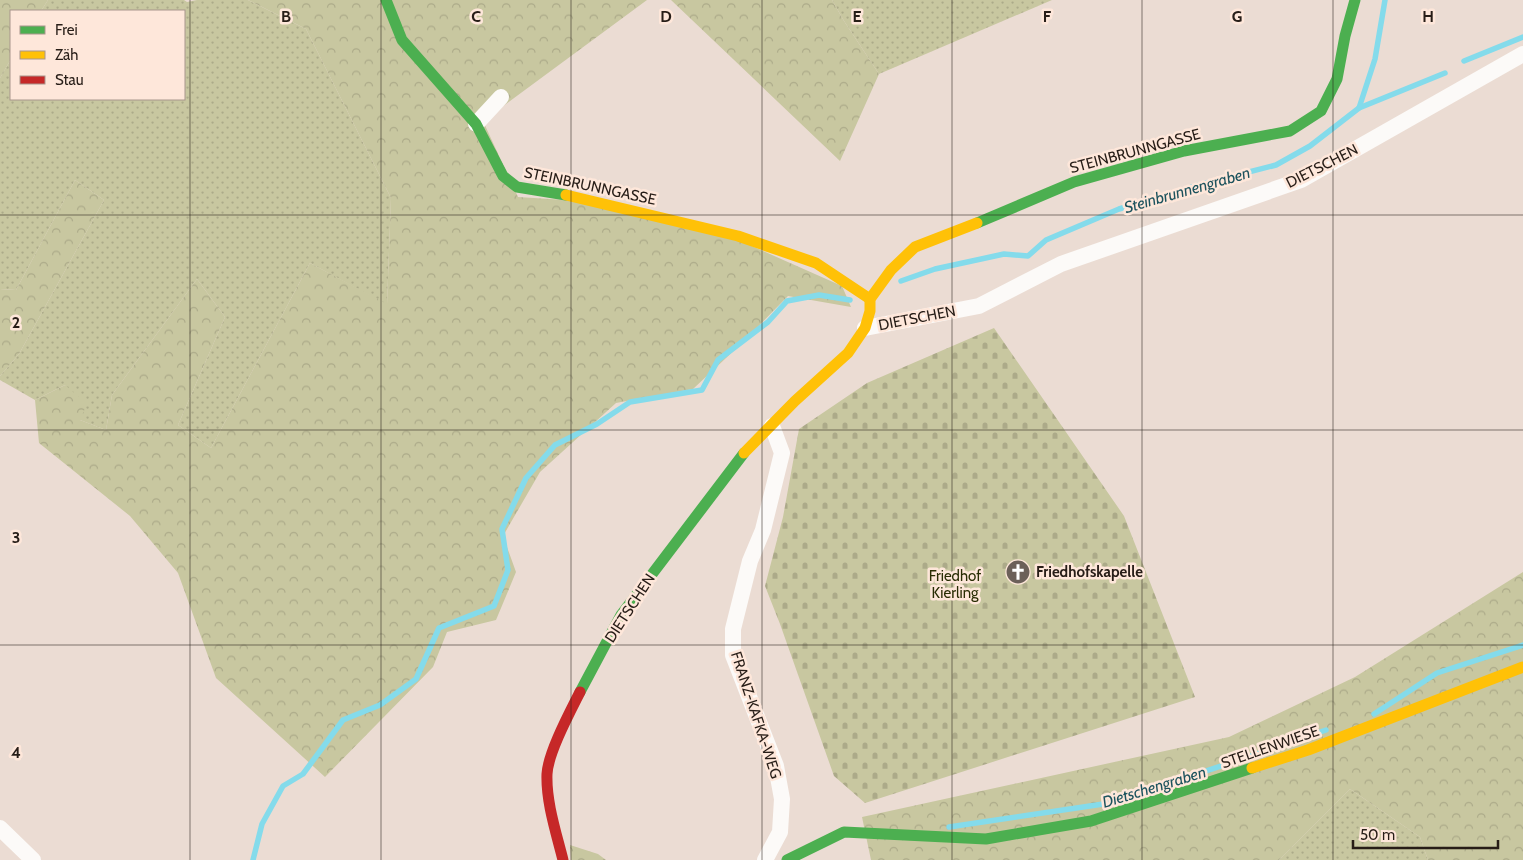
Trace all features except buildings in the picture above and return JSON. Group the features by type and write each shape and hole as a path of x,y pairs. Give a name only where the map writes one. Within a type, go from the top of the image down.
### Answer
{"street":[{"name":"STEINBRUNNGASSE","path":"386,0 402,40 476,124 503,176 517,187 582,198 738,236 816,263 870,299"},
{"name":"STEINBRUNNGASSE","path":"865,328 870,311 870,299 891,270 915,247 1001,214 1074,182 1184,151 1290,131 1321,111 1336,79 1355,0"},
{"name":"DIETSCHEN","path":"563,860 549,802 547,773 550,759 569,714 621,615 740,457 795,401 848,353 865,328 978,306 1061,264 1300,180 1523,54"},
{"path":"476,124 501,97"},
{"name":"FRANZ-KAFKA-WEG","path":"765,860 780,832 782,799 776,766 733,655 733,629 750,561 763,530 782,453 772,426"},
{"name":"STELLENWIESE","path":"787,860 844,832 986,840 1091,821 1308,750 1523,667"},
{"path":"0,828 32,860"}],"green space":[{"path":"0,0 48,0 42,10 10,10 10,61 0,78"},
{"path":"48,0 184,0 187,2 197,0 248,0 306,29 391,198 387,305 310,263 211,448 178,425 225,317 197,279 112,395 106,430 80,420 65,385 35,400 0,380 0,376 19,354 104,200 75,180 16,290 0,289 0,78 10,61 10,100 185,100 185,10 42,10"},
{"path":"248,0 647,0 483,121 518,197 582,201 736,239 842,286 851,307 788,296 693,389 616,403 540,472 503,536 516,572 496,620 447,632 433,667 325,777 216,678 178,573 130,516 39,443 35,400 65,385 87,404 80,420 106,430 112,395 197,279 225,317 178,425 211,448 310,263 387,304 391,198 306,29"},
{"path":"671,0 832,0 879,74 840,161"},
{"path":"832,0 1052,0 879,74"},
{"path":"75,180 104,200 19,354 0,376 0,289 16,290"},
{"name":"Friedhof Kierling","path":"994,328 1124,516 1195,697 865,803 834,776 765,586 783,517 799,429 867,383"},
{"path":"1523,572 1523,860 1428,860 1420,837 1350,789 1279,860 871,860 862,817 1229,737 1355,677"},
{"path":"1350,789 1420,837 1428,860 1279,860"},
{"path":"570,845 598,854 606,860 571,860"}],"waterway":[{"name":"Steinbrunnengraben","path":"901,281 935,269 1004,254 1028,256 1046,240 1119,209 1206,183 1276,165 1310,146 1359,108 1375,59 1385,0"},
{"path":"1464,61 1523,37"},
{"path":"1359,108 1445,73"},
{"name":"Steinbrunnengraben","path":"253,860 262,824 283,786 303,774 343,720 380,705 416,679 439,628 494,606 508,570 502,529 526,478 555,445 597,424 630,402 702,390 718,360 768,322 787,301 819,295 850,300"},
{"name":"Dietschengraben","path":"1374,714 1437,673 1523,645"},
{"name":"Dietschengraben","path":"1303,738 1326,730"},
{"name":"Dietschengraben","path":"949,827 1110,803 1296,741"}],"traffic: fast":[{"path":"386,0 402,40 476,124 503,176 517,187 566,195"},
{"path":"977,223 1074,182 1184,151 1290,131 1321,111 1337,79 1345,36 1355,0"},
{"path":"580,692 621,615 744,453"},
{"path":"787,860 844,832 986,839 1091,821 1252,768"}],"traffic: slow":[{"path":"566,195 738,236 816,263 870,299"},
{"path":"744,453 795,401 848,353 865,328 870,311 870,299 891,270 915,247 977,223"},
{"path":"1252,768 1308,750 1523,667"}],"traffic: jam":[{"path":"563,860 550,806 547,774 555,744 580,692"}],"place":[{"name":"Friedhofskapelle","path":"1018,572"}]}
